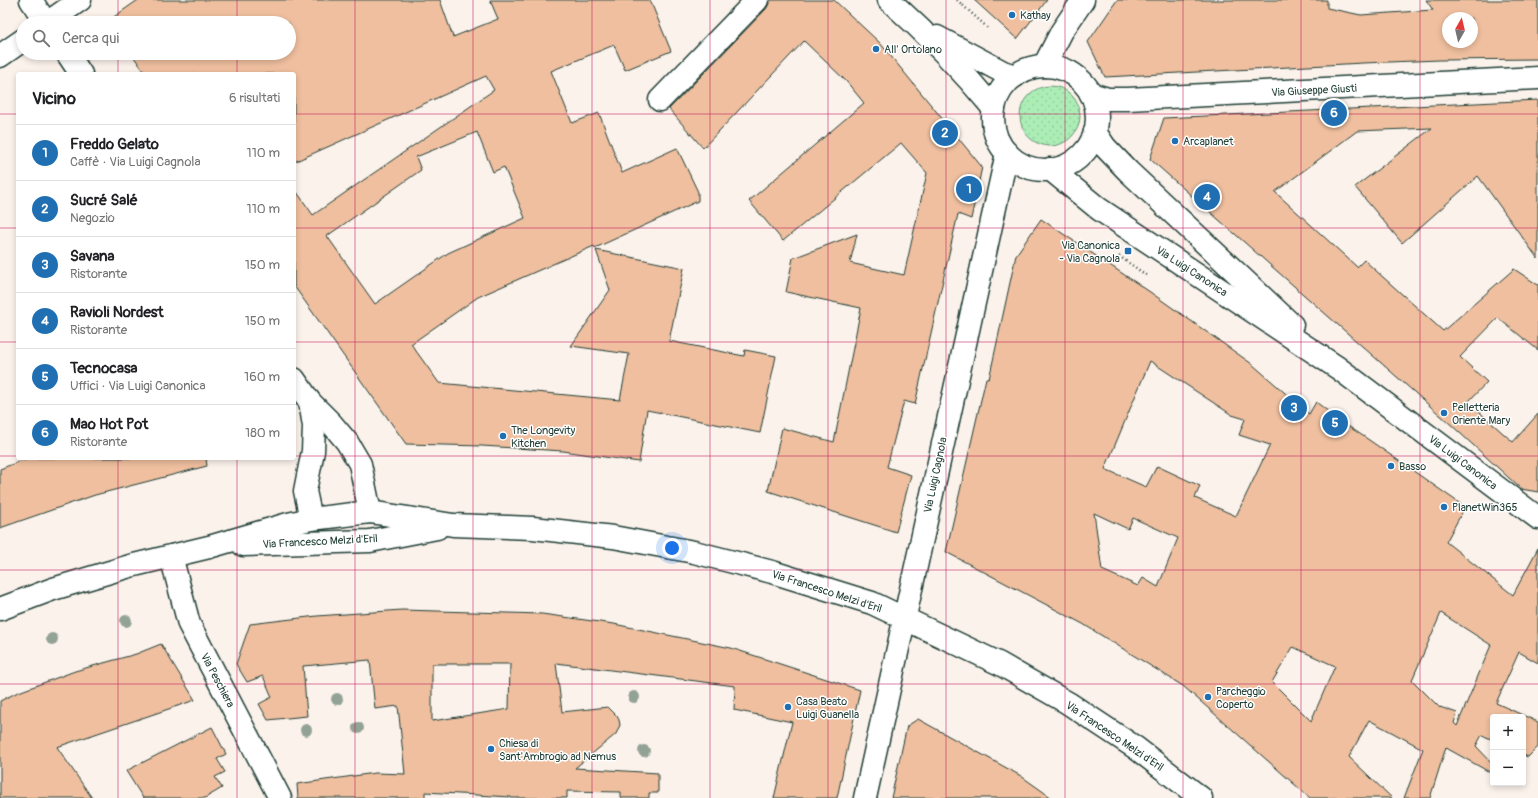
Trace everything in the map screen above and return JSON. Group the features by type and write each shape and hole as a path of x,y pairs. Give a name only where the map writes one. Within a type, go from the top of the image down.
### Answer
{"street":[{"path":"31,0 41,16"},
{"path":"56,16 80,0"},
{"path":"660,100 757,0"},
{"path":"889,0 919,27 973,84 994,109"},
{"path":"1044,66 1062,31 1083,0"},
{"path":"919,27 987,64 1015,76"},
{"path":"0,56 16,45"},
{"path":"72,60 80,72"},
{"path":"1044,66 1057,68 1074,75 1084,84 1094,100 1096,113 1095,132 1090,144 1078,158 1068,164 1050,169 1026,166 1016,160 1007,152 996,136 994,122 994,109 1001,90 1015,76 1032,68 1044,66"},
{"name":"Via Giuseppe Giusti","path":"1091,94 1108,99 1128,99 1538,78"},
{"name":"Via Luigi Canonica","path":"1095,132 1105,147 1128,172 1338,368"},
{"name":"Via Luigi Cagnola","path":"865,798 903,618 1007,152"},
{"name":"Via Luigi Canonica","path":"1050,169 1099,209 1338,368 1523,499 1538,518"},
{"path":"296,382 310,402 347,442 360,464 370,512 370,541"},
{"path":"310,402 314,426 313,451 306,491 315,544"},
{"name":"Via Francesco Melzi d'Eril","path":"0,609 60,587 130,566 209,547 310,519 370,512 453,524 533,528 613,537 694,552 772,572 872,603 1000,664 1068,703 1136,748 1201,798"},
{"name":"Via Francesco Melzi d'Eril","path":"209,547 370,541 453,524"},
{"name":"Via Peschiera","path":"171,556 189,624 280,798"}],"path":[{"path":"957,0 989,29"}],"green space":[{"path":"1044,86 1056,86 1067,91 1075,99 1080,110 1078,128 1067,141 1056,146 1044,146 1033,141 1025,133 1020,122 1020,110 1025,99 1033,91"}],"building":[{"path":"138,0 440,0 453,37 498,19 490,0 650,0 671,51 625,70 614,45 551,71 572,123 599,113 622,173 677,148 698,192 698,201 595,248 594,246 478,297 411,344 439,383 620,400 629,354 571,346 610,290 596,250 684,268 669,341 744,356 745,350 776,356 760,433 647,410 639,462 563,451 482,446 406,444 296,289 296,191 313,215 494,90 486,76 296,161 296,72 145,72 136,60 296,60 296,16 115,16","holes":["477,132 493,172 504,167 525,218 448,253 375,304 327,236 421,170 416,157"]},
{"path":"771,0 834,0 880,43 982,167 971,219 958,214 915,404 904,401 887,467 911,475 896,532 768,491 782,428 834,442 861,308 786,292 793,258 857,234 850,263 904,275 927,173 901,143 783,241 749,201 864,103 846,81 804,41 703,148 669,109 766,9"},
{"path":"974,0 1047,0 1017,39"},
{"path":"1117,0 1327,0 1327,8 1361,15 1433,10 1426,0 1538,0 1538,59 1440,60 1363,63 1105,77 1088,42"},
{"path":"1538,100 1538,259 1478,176 1402,243 1355,187 1432,128 1357,131 1275,192 1357,267 1364,260 1443,331 1514,269 1538,285 1538,350 1498,318 1460,357 1487,382 1468,402 1513,442 1538,414 1538,492 1521,489 1448,422 1150,159 1164,118"},
{"path":"1041,219 1150,292 1252,364 1309,414 1316,402 1342,422 1465,507 1446,542 1513,595 1538,548 1538,663 1519,652 1496,703 1520,714 1490,714 1490,739 1482,735 1476,746 1490,761 1490,772 1446,747 1430,798 1404,798 1423,749 1369,720 1349,757 1392,798 1310,798 1183,686 1083,624 946,552 986,378 989,379 1016,255","holes":["1150,361 1232,415 1245,419 1239,435 1270,445 1236,516 1195,498 1200,486 1157,466 1146,487 1105,469","1094,513 1128,529 1133,518 1178,538 1158,587 1143,578 1138,586 1102,570","1441,613 1491,645 1457,726 1454,723 1457,713 1440,708 1412,680","1293,647 1335,666 1311,721 1272,682"]},
{"path":"23,460 206,460 207,466 95,495 0,528 0,469"},
{"path":"402,610 542,614 614,624 731,648 860,690 837,798 774,798 792,722 734,710 735,686 556,663 562,712 608,707 617,716 620,725 616,734 575,768 658,773 658,793 649,793 649,798 621,798 621,792 567,791 567,798 511,798 425,792 425,798 298,798 297,784 375,773 405,774 398,706 375,709 370,660 303,666 307,716 268,720 259,704 272,697 263,676 247,682 236,664 250,624 317,616","holes":["432,664 510,664 509,709 432,721"]},
{"path":"161,644 195,700 57,747 92,798 0,798 0,701 16,693 75,671 136,654"},
{"path":"1526,717 1538,722 1538,747 1528,757 1526,756"},
{"path":"918,719 1021,776 1052,798 891,798 907,726"},
{"path":"212,727 226,754 217,759 225,772 215,777 222,788 205,798 143,798 126,771"}],"place":[{"name":"Kathay","path":"1012,15"},
{"name":"All' Ortolano","path":"876,49"},
{"name":"Mao Hot Pot","path":"1334,113"},
{"name":"Sucré Salé","path":"945,133"},
{"name":"Arcaplanet","path":"1175,141"},
{"name":"Freddo Gelato","path":"969,189"},
{"name":"Ravioli Nordest","path":"1207,197"},
{"name":"Via Canonica - Via Cagnola","path":"1128,251"},
{"name":"Savana","path":"1294,408"},
{"name":"Pelletteria Oriente Mary","path":"1444,413"},
{"name":"Tecnocasa","path":"1335,423"},
{"name":"The Longevity Kitchen","path":"503,436"},
{"name":"Basso","path":"1391,466"},
{"name":"PlanetWin365","path":"1444,507"},
{"name":"Parcheggio Coperto","path":"1208,697"},
{"name":"Casa Beato Luigi Guanella","path":"788,707"},
{"name":"Chiesa di Sant'Ambrogio ad Nemus","path":"491,749"}]}
